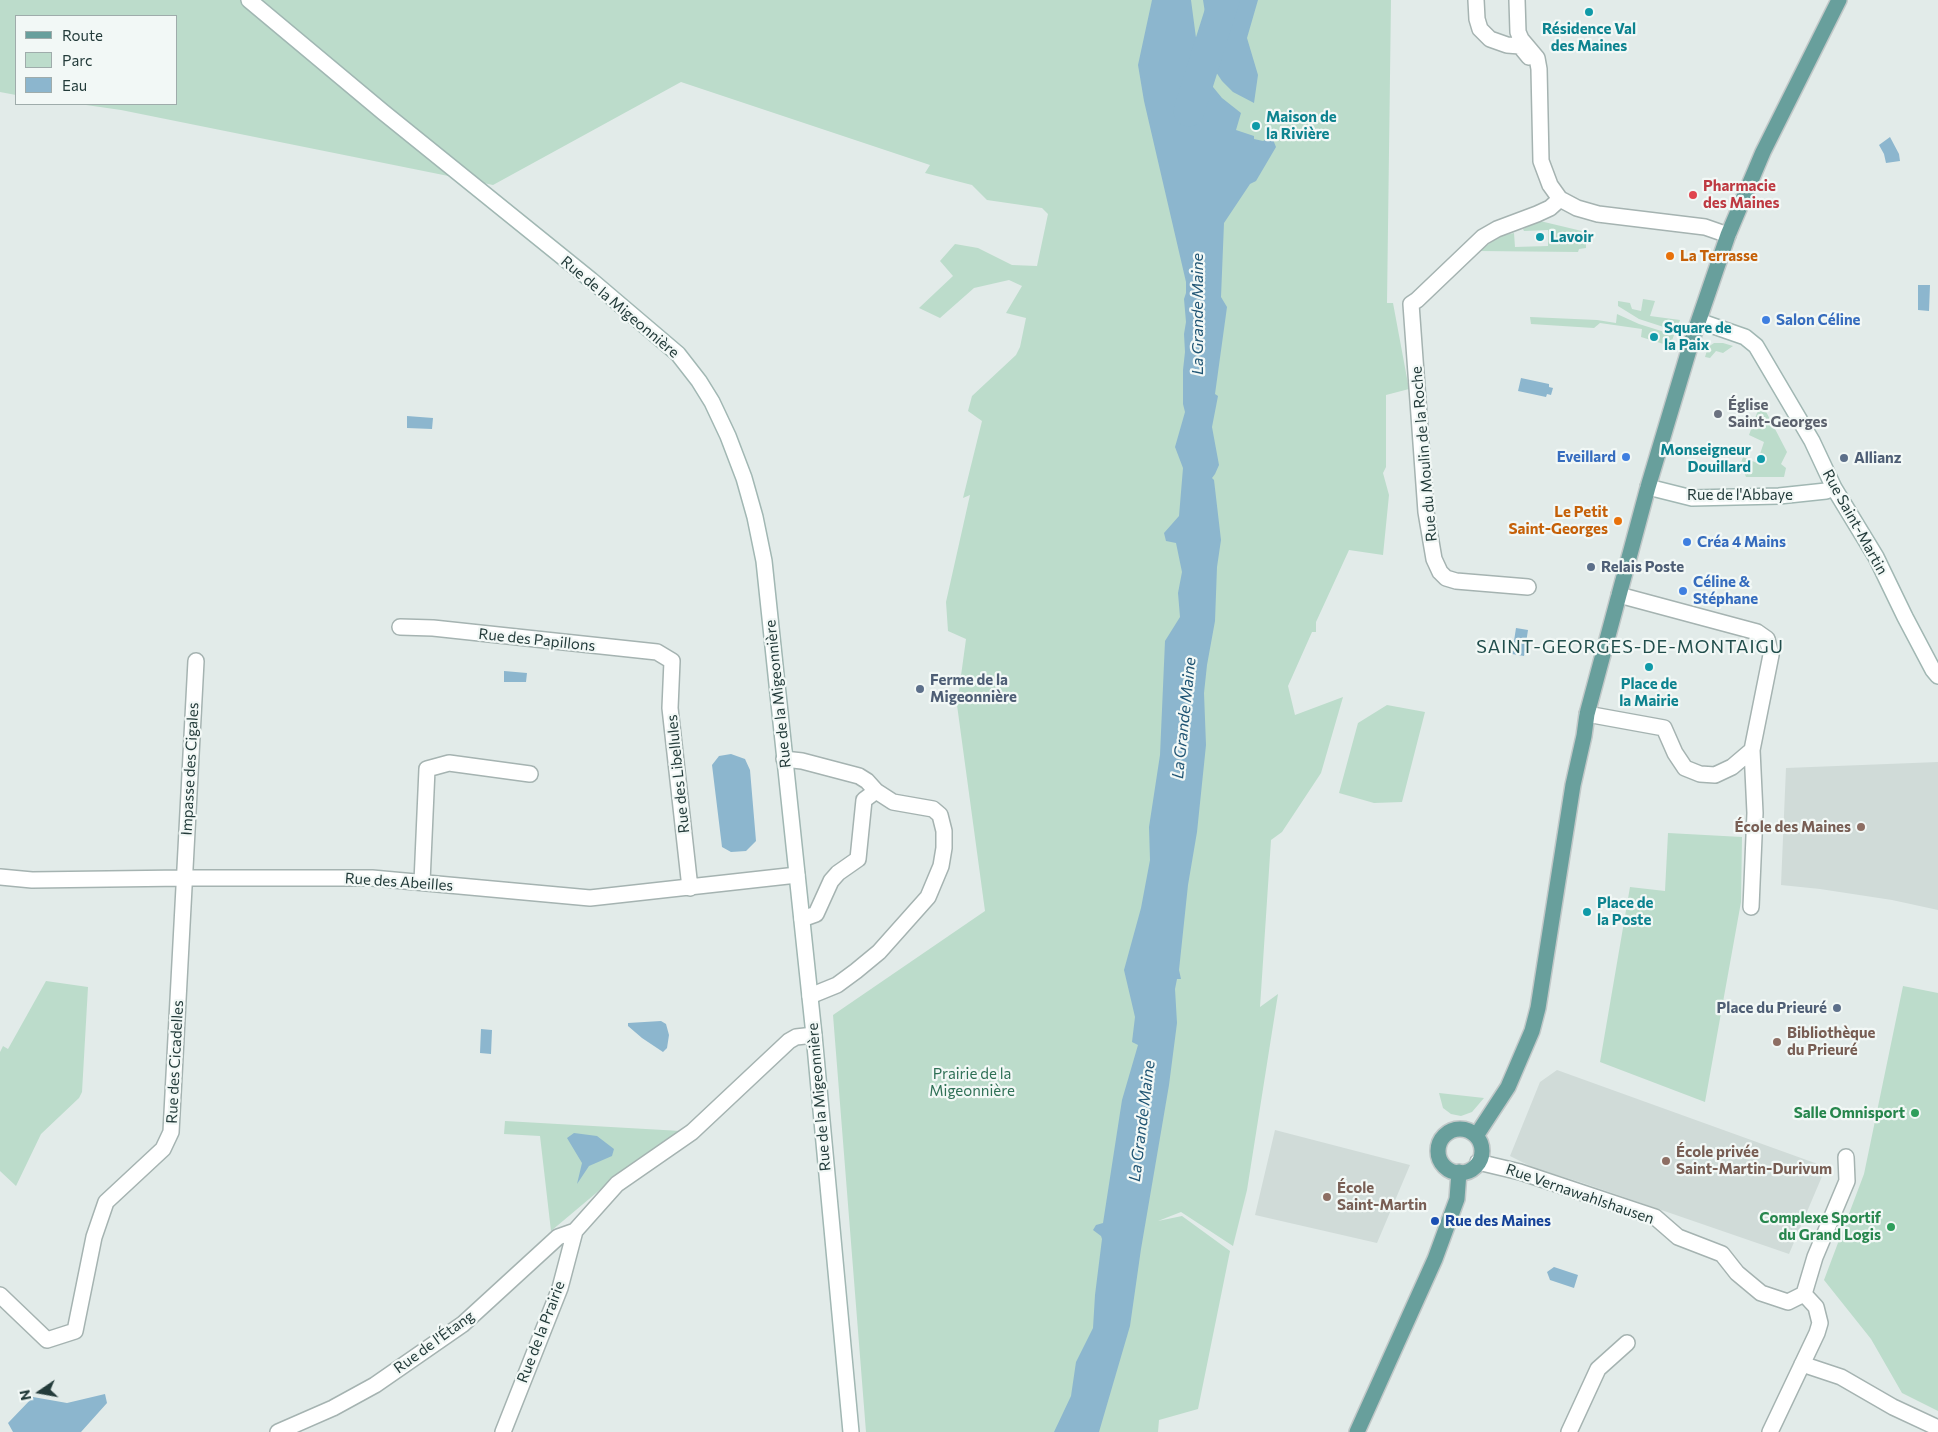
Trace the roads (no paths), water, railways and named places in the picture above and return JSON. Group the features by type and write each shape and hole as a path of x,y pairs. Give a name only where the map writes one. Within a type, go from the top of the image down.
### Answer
{"main road":[{"path":"1476,1136 1508,1087 1532,1031 1538,1008 1573,785 1587,714 1648,487 1689,349 1728,235 1763,152 1839,0"},
{"path":"1457,1129 1470,1131 1476,1136 1481,1149 1478,1162 1466,1171 1459,1172 1446,1167 1441,1162 1438,1148 1444,1135 1457,1129"},
{"path":"1357,1432 1435,1259 1457,1199 1459,1172"}],"street":[{"name":"Rue de la Migeonnière","path":"249,0 383,112 592,280 678,354 699,381 712,402 728,436 744,478 755,517 764,561 814,1035 852,1432"},
{"path":"1476,0 1477,19 1480,29 1490,39 1507,45 1520,46 1539,69"},
{"path":"1517,0 1518,32 1521,39 1538,58 1541,161 1550,184 1560,199 1577,208 1598,214 1704,227 1728,235"},
{"name":"Rue du Moulin de la Roche","path":"1528,587 1456,581 1446,578 1440,572 1434,559 1425,503 1411,304 1484,237 1497,229 1550,208 1560,199"},
{"name":"Rue Saint-Martin","path":"1699,321 1745,337 1756,346 1812,440 1834,488 1876,556 1905,617 1938,676"},
{"name":"Rue de l'Abbaye","path":"1648,487 1692,498 1799,495 1834,488"},
{"path":"1619,595 1757,632 1767,639 1771,655 1752,750 1755,813 1751,907"},
{"name":"Rue des Papillons","path":"400,627 433,628 657,652 672,661"},
{"name":"Impasse des Cigales","path":"184,878 196,661"},
{"name":"Rue des Libellules","path":"672,661 670,708 690,888"},
{"path":"1587,714 1664,728 1675,753 1685,768 1700,774 1715,775 1732,767 1752,750"},
{"path":"784,759 802,761 859,776 867,781 876,791 893,802 933,809 940,815 944,831 944,848 940,866 928,897 879,952 837,986 810,996"},
{"path":"422,882 427,769 449,763 530,774"},
{"path":"802,920 816,914 831,881 838,873 858,859 864,800 876,791"},
{"name":"Rue des Abeilles","path":"0,877 32,880 372,878 590,898 797,875"},
{"name":"Rue des Cicadelles","path":"0,1295 47,1340 75,1331 94,1237 106,1202 163,1149 171,1132 184,878"},
{"path":"575,1231 617,1184 692,1132 789,1041 796,1037 814,1035"},
{"path":"1770,1432 1820,1323 1819,1313 1804,1294 1815,1257 1847,1181 1846,1158"},
{"name":"Rue Vernawahlshausen","path":"1478,1162 1520,1172 1655,1217 1678,1237 1722,1254 1737,1274 1761,1293 1788,1302 1804,1294"},
{"name":"Rue de l'Étang","path":"278,1432 333,1408 375,1385 463,1324 558,1237 575,1231"},
{"name":"Rue de la Prairie","path":"503,1432 560,1288 575,1231"},
{"path":"1569,1432 1598,1369 1628,1343"},
{"path":"1802,1364 1841,1377 1893,1407 1938,1428"}],"water":[{"path":"1152,0 1191,0 1200,68 1204,76 1222,98 1241,113 1236,130 1254,136 1254,139 1263,141 1272,137 1276,147 1256,181 1250,184 1224,223 1221,297 1227,307 1215,394 1218,396 1212,427 1219,465 1212,478 1214,480 1221,540 1217,567 1215,621 1204,693 1206,745 1197,832 1188,885 1179,970 1181,979 1177,979 1175,989 1177,1023 1169,1085 1130,1326 1099,1432 1054,1432 1071,1396 1076,1362 1093,1328 1102,1239 1093,1230 1096,1225 1103,1223 1122,1100 1138,1045 1132,1042 1135,1017 1124,970 1141,908 1150,860 1149,827 1160,755 1165,641 1180,617 1178,593 1182,572 1176,543 1166,541 1164,533 1179,516 1183,468 1175,447 1185,412 1183,404 1183,370 1186,282 1144,101 1138,65"},
{"path":"1203,0 1258,0 1247,38 1258,75 1254,103 1233,92 1214,69"},
{"path":"1890,137 1899,154 1900,161 1886,163 1879,145"},
{"path":"1918,285 1930,285 1929,311 1918,310"},
{"path":"1521,378 1549,384 1549,387 1553,388 1551,395 1547,394 1546,397 1518,391"},
{"path":"407,416 433,418 432,429 407,428"},
{"path":"1516,628 1528,630 1524,656 1512,654"},
{"path":"504,671 527,673 526,682 504,682"},
{"path":"731,754 745,759 750,770 756,841 746,851 731,852 722,847 712,765 719,756"},
{"path":"661,1021 666,1024 669,1035 667,1048 663,1052 628,1026 628,1023"},
{"path":"481,1029 492,1030 491,1054 480,1053"},
{"path":"574,1133 597,1136 614,1149 612,1156 589,1166 577,1184 582,1163 567,1138"},
{"path":"1554,1267 1578,1275 1574,1288 1550,1280 1547,1272"},
{"path":"105,1394 107,1403 81,1432 13,1432 8,1423 33,1397 67,1403"}],"waterway":[{"name":"La Grande Maine","path":"1189,111 1224,0"}],"place":[{"name":"Résidence Val des Maines","path":"1589,12"},
{"name":"Maison de la Rivière","path":"1256,126"},
{"name":"Pharmacie des Maines","path":"1693,195"},
{"name":"Lavoir","path":"1540,237"},
{"name":"La Terrasse","path":"1670,256"},
{"name":"Salon Céline","path":"1766,320"},
{"name":"Square de la Paix","path":"1654,337"},
{"name":"Église Saint-Georges","path":"1718,414"},
{"name":"Eveillard","path":"1626,457"},
{"name":"Allianz","path":"1844,458"},
{"name":"Monseigneur Douillard","path":"1761,459"},
{"name":"Le Petit Saint-Georges","path":"1618,521"},
{"name":"Créa 4 Mains","path":"1687,542"},
{"name":"Relais Poste","path":"1591,567"},
{"name":"Céline & Stéphane","path":"1683,591"},
{"name":"Place de la Mairie","path":"1649,667"},
{"name":"Ferme de la Migeonnière","path":"920,689"},
{"name":"École des Maines","path":"1861,827"},
{"name":"Place de la Poste","path":"1587,912"},
{"name":"Place du Prieuré","path":"1837,1008"},
{"name":"Bibliothèque du Prieuré","path":"1777,1042"},
{"name":"Salle Omnisport","path":"1915,1113"},
{"name":"École privée Saint-Martin-Durivum","path":"1666,1161"},
{"name":"École Saint-Martin","path":"1327,1197"},
{"name":"Rue des Maines","path":"1435,1221"},
{"name":"Complexe Sportif du Grand Logis","path":"1891,1227"}],"district":[{"name":"SAINT-GEORGES-DE-MONTAIGU","path":"1630,647"}],"park label":[{"name":"Prairie de la Migeonnière","path":"972,1082"}]}
